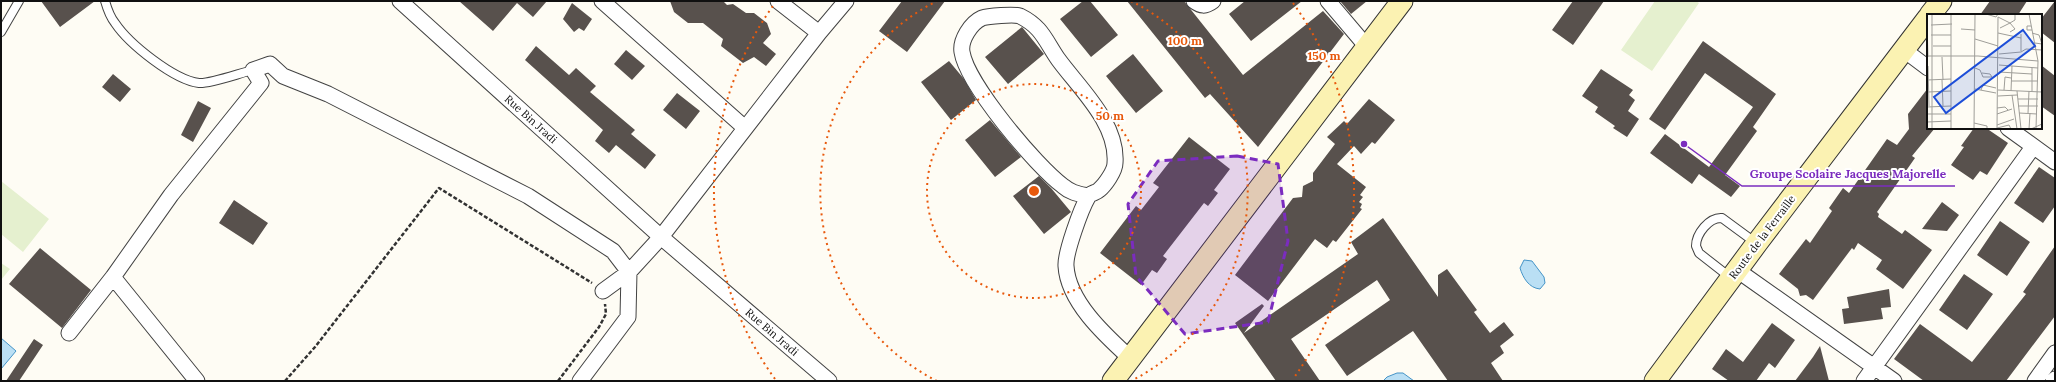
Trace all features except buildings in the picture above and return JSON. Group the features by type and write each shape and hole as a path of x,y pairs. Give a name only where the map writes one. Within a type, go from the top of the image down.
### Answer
{"street":[{"name":"Rue Bin Jradi","path":"400,1 661,237 829,381"},
{"path":"602,1 745,128"},
{"path":"778,1 819,33"},
{"path":"603,291 629,272 661,237 819,33 846,1"},
{"path":"1194,1 1201,6 1207,5 1213,1"},
{"path":"1328,1 1367,46"},
{"path":"1113,381 1402,1"},
{"path":"1931,14 1941,1"},
{"path":"1088,196 1076,194 1063,187 1048,173 1027,150 976,87 967,69 961,51 970,27 982,18 1018,15 1042,31 1058,59 1080,85 1098,111 1114,148 1115,165 1100,189 1088,196 1069,246 1066,266 1070,283 1090,318 1106,336 1130,358"},
{"name":"Route de la Ferraille","path":"1655,381 1757,243 1927,19"},
{"path":"1904,50 1927,67"},
{"path":"69,333 113,276 171,196 261,83 253,70 270,64 282,76 328,94 528,196 613,251 629,272 628,317 580,381"},
{"path":"2009,129 2055,162"},
{"path":"1864,381 2033,147"},
{"path":"1734,274 1894,381"},
{"path":"113,276 197,381"},
{"path":"2035,381 2055,353"}],"lane":[{"path":"1,32 19,1"},
{"path":"104,1 114,23 135,46 158,63 184,79 200,83 253,70"},
{"path":"1734,274 1699,253 1696,246 1700,235 1710,221 1722,218 1757,243"}],"path":[{"path":"285,381 316,347 439,188 603,291 606,314 599,327 558,381"}],"highlighted area":[{"path":"1237,156 1278,164 1288,241 1268,322 1185,334 1136,276 1128,204 1158,161"}],"green space":[{"path":"1655,1 1696,1 1699,3 1652,71 1621,50"},
{"path":"1,181 49,219 23,252 1,234"},
{"path":"1,263 10,269 1,280"}],"water":[{"path":"1524,260 1532,261 1544,277 1545,283 1540,289 1530,285 1523,275 1520,268"},
{"path":"1,338 16,351 1,369"},
{"path":"1397,373 1403,373 1414,381 1383,381 1387,377"}],"place":[{"name":"Groupe Scolaire Jacques Majorelle","path":"1684,144"}]}
